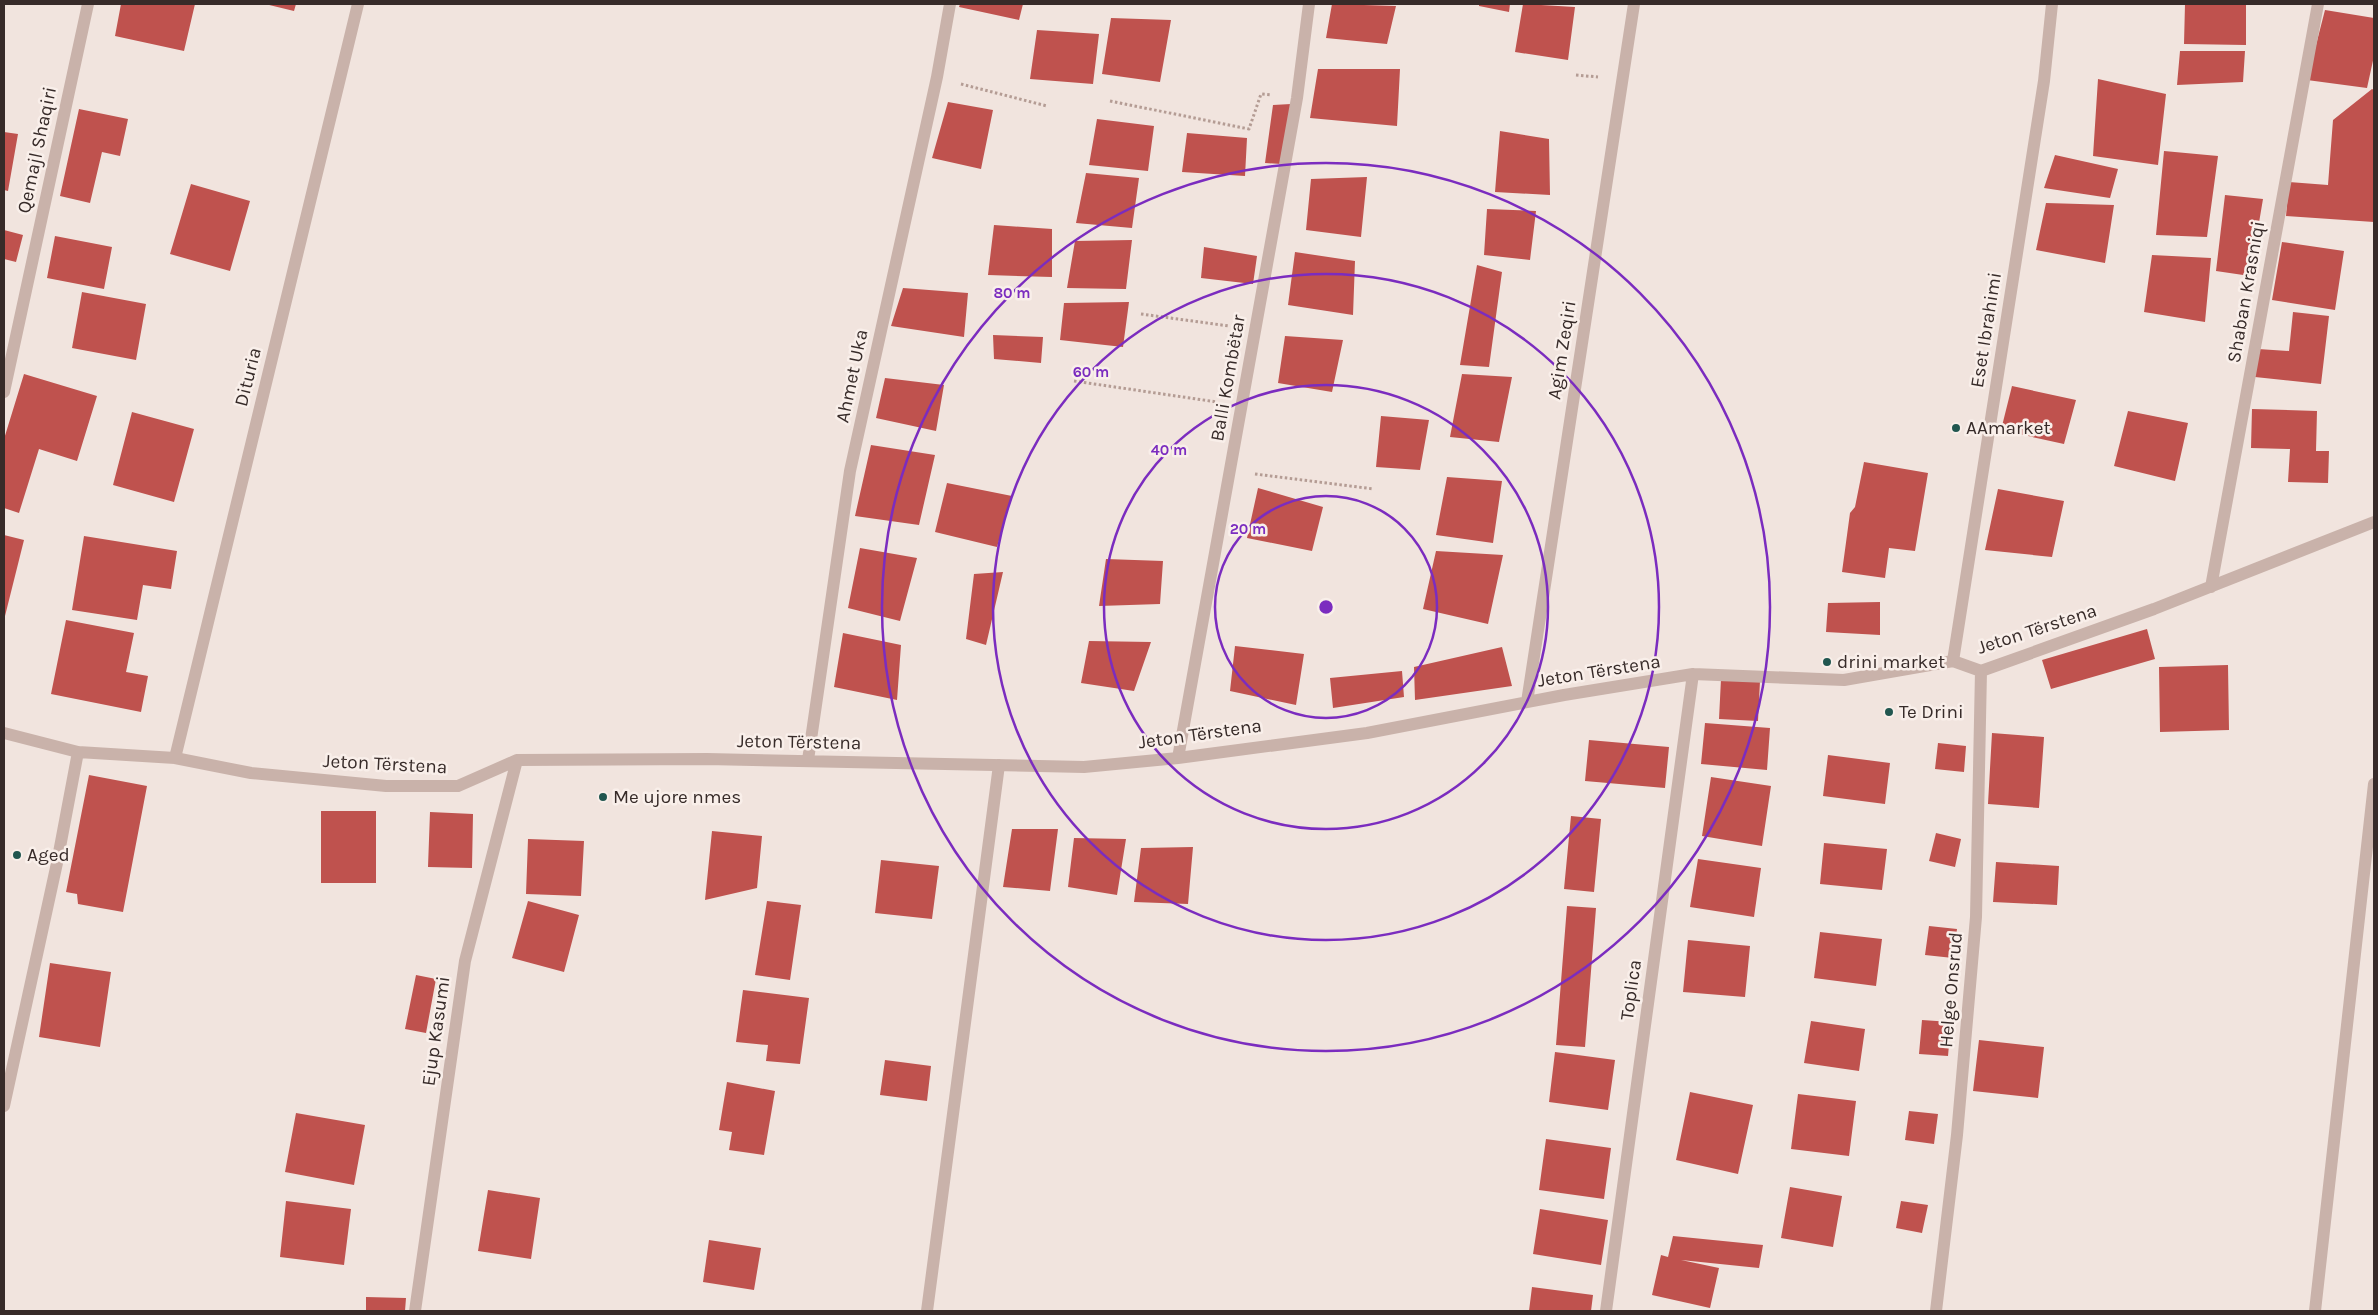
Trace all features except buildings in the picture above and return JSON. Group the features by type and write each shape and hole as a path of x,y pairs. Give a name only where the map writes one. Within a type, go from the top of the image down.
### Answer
{"street":[{"name":"Qemajl Shaqiri","path":"4,392 88,4"},
{"name":"Dituria","path":"175,758 358,4"},
{"name":"Ahmet Uka","path":"808,760 850,471 937,77 950,4"},
{"name":"Balli Kombëtar","path":"1178,758 1297,98 1309,4"},
{"name":"Agim Zeqiri","path":"1527,702 1634,4"},
{"name":"Eset Ibrahimi","path":"1953,662 2044,81 2052,4"},
{"name":"Shaban Krasniqi","path":"2211,587 2318,4"},
{"name":"Jeton Tërstena","path":"4,733 78,752 175,758 251,773 386,786 458,786 517,760 634,758 808,760 1084,767 1178,758 1367,733 1527,702 1693,674 1844,680 1953,662 1981,671 2211,587 2374,522"},
{"name":"Helge Onsrud","path":"1936,1311 1957,1135 1976,917 1981,671"},
{"name":"Toplica","path":"1606,1311 1693,674"},
{"path":"4,1106 78,752"},
{"name":"Ejup Kasumi","path":"415,1311 465,962 517,760"},
{"path":"927,1311 999,765"},
{"path":"2315,1311 2374,784"}],"path":[{"path":"937,77 1047,106"},
{"path":"1110,101 1249,129 1261,94 1297,98"},
{"path":"1141,314 1255,329"},
{"path":"1074,381 1241,406"},
{"path":"1230,471 1374,490"}],"place":[{"name":"AAmarket","path":"1956,428"},
{"name":"drini market","path":"1827,662"},
{"name":"Te Drini","path":"1889,712"},
{"name":"Me ujore nmes","path":"603,797"},
{"name":"Aged","path":"17,855"}]}
